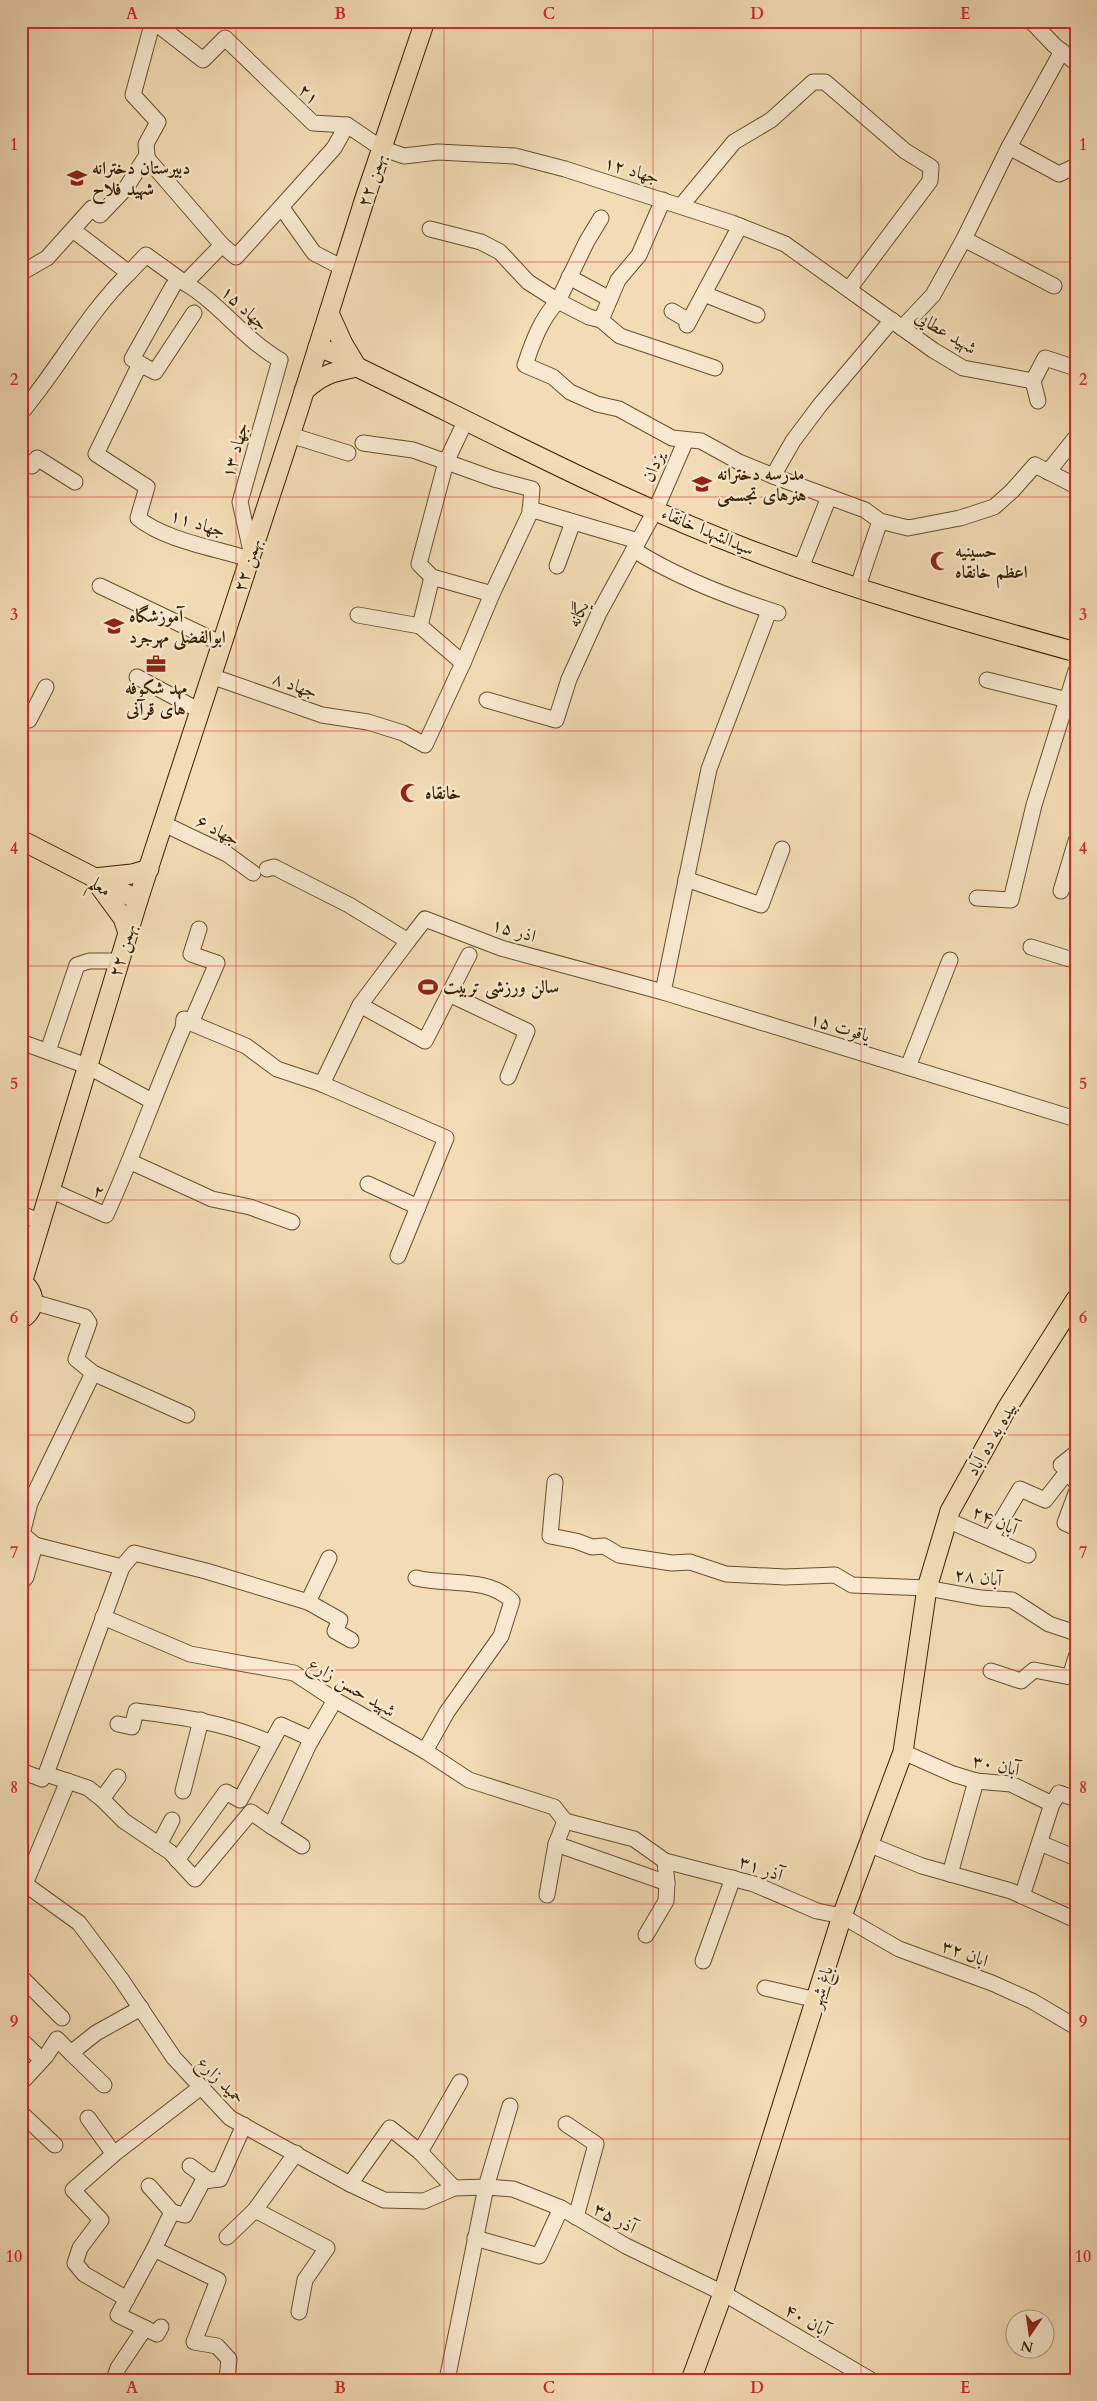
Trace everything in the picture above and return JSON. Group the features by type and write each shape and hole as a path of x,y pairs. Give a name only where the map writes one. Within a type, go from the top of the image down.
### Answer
{"main road":[{"name":"۲۲ بهمن","path":"22,1282 136,904 164,824 316,351 425,21"},
{"path":"304,391 317,378 357,367 343,344 329,313"},
{"name":"سیدالشهدا خانقاء","path":"316,351 348,367 357,367 574,473 736,544 856,589 1076,652"},
{"name":"معلم","path":"21,840 66,863 136,904"},
{"path":"128,933 123,918 96,881 148,869"},
{"path":"22,1282 30,1289 34,1302 32,1308 22,1320"},
{"name":"بیده به ده آباد","path":"926,1588 950,1511 1007,1408 1076,1299"},
{"name":"باغ شهر","path":"691,2380 724,2293 842,1916 904,1752 926,1588"}],"street":[{"name":"۲۱","path":"153,21 204,60 225,38 313,123 347,125 382,148"},
{"path":"21,272 48,258 92,208 100,215 126,188 146,157 146,144 158,122 133,95 153,21"},
{"path":"1031,21 1062,52 1076,63"},
{"path":"773,476 793,441 820,405 897,324 932,295 964,239 1009,147 1062,52"},
{"path":"681,206 734,142 771,120 813,82 825,82 905,151 931,167 930,181 851,290"},
{"path":"146,157 222,245 236,257 334,148 347,125"},
{"path":"1009,147 1059,174 1076,166"},
{"name":"جهاد ۱۲","path":"382,148 404,156 438,152 515,156 663,200 740,226 785,244 851,290"},
{"path":"601,320 618,280 639,255 663,200"},
{"path":"282,208 314,253 344,268"},
{"path":"601,218 558,301 546,313 533,341 525,365 553,377 570,392 597,404 619,409 672,438 701,441 739,462 865,510 880,521 908,528 960,518 994,507 1012,491 1035,465 1076,486"},
{"path":"672,311 688,323 740,226"},
{"path":"430,229 481,242 500,252 528,282 558,301 589,317 601,320 620,336 715,368"},
{"path":"21,413 41,390 106,295 129,274 73,230"},
{"path":"964,239 1054,286"},
{"path":"194,313 155,372 132,359 179,285 222,245"},
{"name":"جهاد ۱۵","path":"129,274 146,255 179,285 202,293 249,339 280,360"},
{"path":"569,277 610,299"},
{"name":"شهید عطایی","path":"851,290 933,350 963,368 1033,380"},
{"path":"704,294 757,315"},
{"path":"1038,401 1033,380 1045,358 1076,368"},
{"name":"جهاد ۱۳","path":"250,555 240,502 280,360"},
{"name":"جهاد ۱۱","path":"144,366 137,370 96,454 148,488 138,518 147,526 177,537 250,555"},
{"path":"466,420 446,462 419,564 432,577 492,594"},
{"path":"290,434 348,452"},
{"path":"1048,472 1076,438"},
{"name":"یزدان","path":"656,509 686,440"},
{"path":"358,615 420,626 463,663 492,594 515,547 530,509 532,490 413,450 363,443"},
{"path":"21,459 32,466 37,458 75,482"},
{"path":"801,568 829,497"},
{"path":"530,509 573,522 636,546 661,567 739,601 774,612 709,769 663,992"},
{"name":"یگانه","path":"487,700 556,720 569,679 599,613 656,509"},
{"path":"856,589 880,521"},
{"path":"557,566 573,522"},
{"path":"420,626 432,577"},
{"path":"100,586 222,644"},
{"name":"جهاد ۸","path":"211,676 322,715 368,722 402,732 425,745 463,663"},
{"path":"977,898 1011,900 1034,805 1072,700 1076,671"},
{"path":"137,677 200,711"},
{"path":"987,680 1072,700"},
{"path":"21,717 29,720 46,687"},
{"name":"جهاد ۶","path":"164,824 260,871 274,867 328,894 408,941"},
{"path":"1066,890 1076,841"},
{"path":"686,879 761,906 782,849"},
{"name":"اذر ۱۵","path":"408,941 425,919 501,948 594,972"},
{"path":"191,1023 217,963 191,954 199,929"},
{"path":"322,1084 360,1005 408,941"},
{"path":"1031,947 1076,961"},
{"path":"360,1005 425,1041 469,955"},
{"path":"908,1067 950,960"},
{"path":"48,1052 78,965 89,961 118,961"},
{"name":"یاقوت ۱۵","path":"594,972 1076,1119"},
{"path":"449,994 526,1031 508,1077"},
{"path":"292,1222 250,1207 212,1199 131,1162 152,1102 183,1028 184,1019 246,1046 277,1068 322,1084 446,1138 398,1256"},
{"path":"21,1042 87,1066 152,1102"},
{"name":"۲","path":"50,1190 106,1215 131,1162"},
{"path":"368,1184 418,1207"},
{"path":"21,1214 40,1221"},
{"path":"34,1302 85,1317 89,1323 76,1359 93,1373 187,1415"},
{"path":"93,1373 30,1503 22,1534 35,1545 122,1567"},
{"path":"1061,1465 1076,1453"},
{"path":"991,1538 1020,1490 1045,1500 1067,1472 1076,1482"},
{"name":"آبان ۲۸","path":"555,1482 550,1536 576,1541 592,1548 604,1546 619,1555 672,1563 690,1562 726,1574 785,1577 835,1575 852,1585 926,1588 981,1598 1012,1600 1050,1624 1076,1634"},
{"path":"1076,1493 1065,1523 1076,1528"},
{"name":"آبان ۲۴","path":"947,1520 1028,1555"},
{"path":"21,1583 26,1577 35,1545"},
{"path":"21,1771 42,1779 46,1774 122,1567 134,1553 206,1571 308,1602 340,1620 335,1631 351,1640"},
{"path":"308,1602 329,1558"},
{"path":"416,1578 478,1584 503,1592 512,1600 501,1636 447,1712 425,1751"},
{"name":"شهید حسن زارع","path":"103,1617 190,1654 294,1673 335,1700 425,1751 469,1780 554,1807 565,1821"},
{"path":"991,1671 1021,1681 1034,1670 1070,1677 1076,1657"},
{"path":"270,1826 312,1739 335,1700"},
{"path":"118,1724 132,1727 136,1712 201,1720 249,1733 271,1743"},
{"path":"183,1791 201,1720"},
{"path":"178,1860 226,1792 240,1800 281,1724 312,1739"},
{"name":"آبان ۳۰","path":"904,1752 953,1774 976,1781 1011,1784 1052,1804"},
{"path":"46,1774 88,1788 124,1821 178,1860 195,1879 251,1812 302,1846"},
{"path":"102,1799 118,1777"},
{"name":"حمید زارع","path":"68,1781 23,1883 79,1923 141,2008 174,2058 230,2118 350,2184 384,2200 424,2201 454,2188"},
{"path":"950,1874 976,1781"},
{"path":"1022,1896 1052,1804 1059,1793 1076,1799"},
{"path":"159,1845 172,1820"},
{"path":"547,1896 556,1844 565,1821 634,1839 665,1861 666,1900 646,1935"},
{"path":"1040,1843 1076,1858"},
{"path":"556,1844 667,1883"},
{"path":"868,1844 922,1866 1022,1896 1076,1920"},
{"name":"آذر ۳۱","path":"665,1861 733,1878 817,1911 842,1916"},
{"path":"704,1961 733,1878"},
{"name":"ابان ۳۲","path":"842,1916 899,1949 992,1983 1032,2001 1076,2027"},
{"path":"21,1977 62,2018"},
{"path":"764,1988 817,2000"},
{"path":"70,2053 96,2033 141,2008"},
{"path":"21,2082 42,2060 57,2039 104,2085"},
{"path":"21,2042 42,2060"},
{"path":"420,2152 460,2082"},
{"path":"127,2299 84,2274 75,2263 80,2248 101,2220 73,2190 114,2154 201,2087"},
{"path":"447,2380 486,2187 510,2106"},
{"path":"21,2114 55,2145"},
{"path":"88,2118 114,2154"},
{"path":"566,2124 596,2144 576,2217"},
{"path":"149,2186 172,2212 185,2215 203,2180 220,2179 244,2125"},
{"path":"350,2184 390,2128 420,2152 454,2188"},
{"path":"227,2237 255,2210 296,2153"},
{"path":"190,2166 209,2180"},
{"name":"آذر ۳۵","path":"454,2188 513,2188 561,2208 626,2246 724,2293"},
{"path":"475,2238 539,2256 561,2208"},
{"path":"255,2210 326,2248 305,2280 299,2312"},
{"path":"161,2327 157,2334 118,2315 172,2212"},
{"path":"154,2249 218,2280 194,2342 217,2346 229,2358 227,2380"},
{"name":"آبان ۴۰","path":"724,2293 871,2380"},
{"path":"114,2380 118,2368 145,2328"}],"place":[{"name":"دبیرستان دخترانه شهید فلاح","path":"77,178"},
{"name":"مدرسه دخترانه هنرهای تجسمی","path":"702,484"},
{"name":"حسینیه اعظم خانقاه","path":"940,561"},
{"name":"آموزشگاه ابوالفضلی مهرجرد","path":"114,626"},
{"name":"مهد شکوفه های قرآنی","path":"156,664"},
{"name":"خانقاه","path":"410,793"},
{"name":"سالن ورزشی تربیت","path":"428,987"}]}
